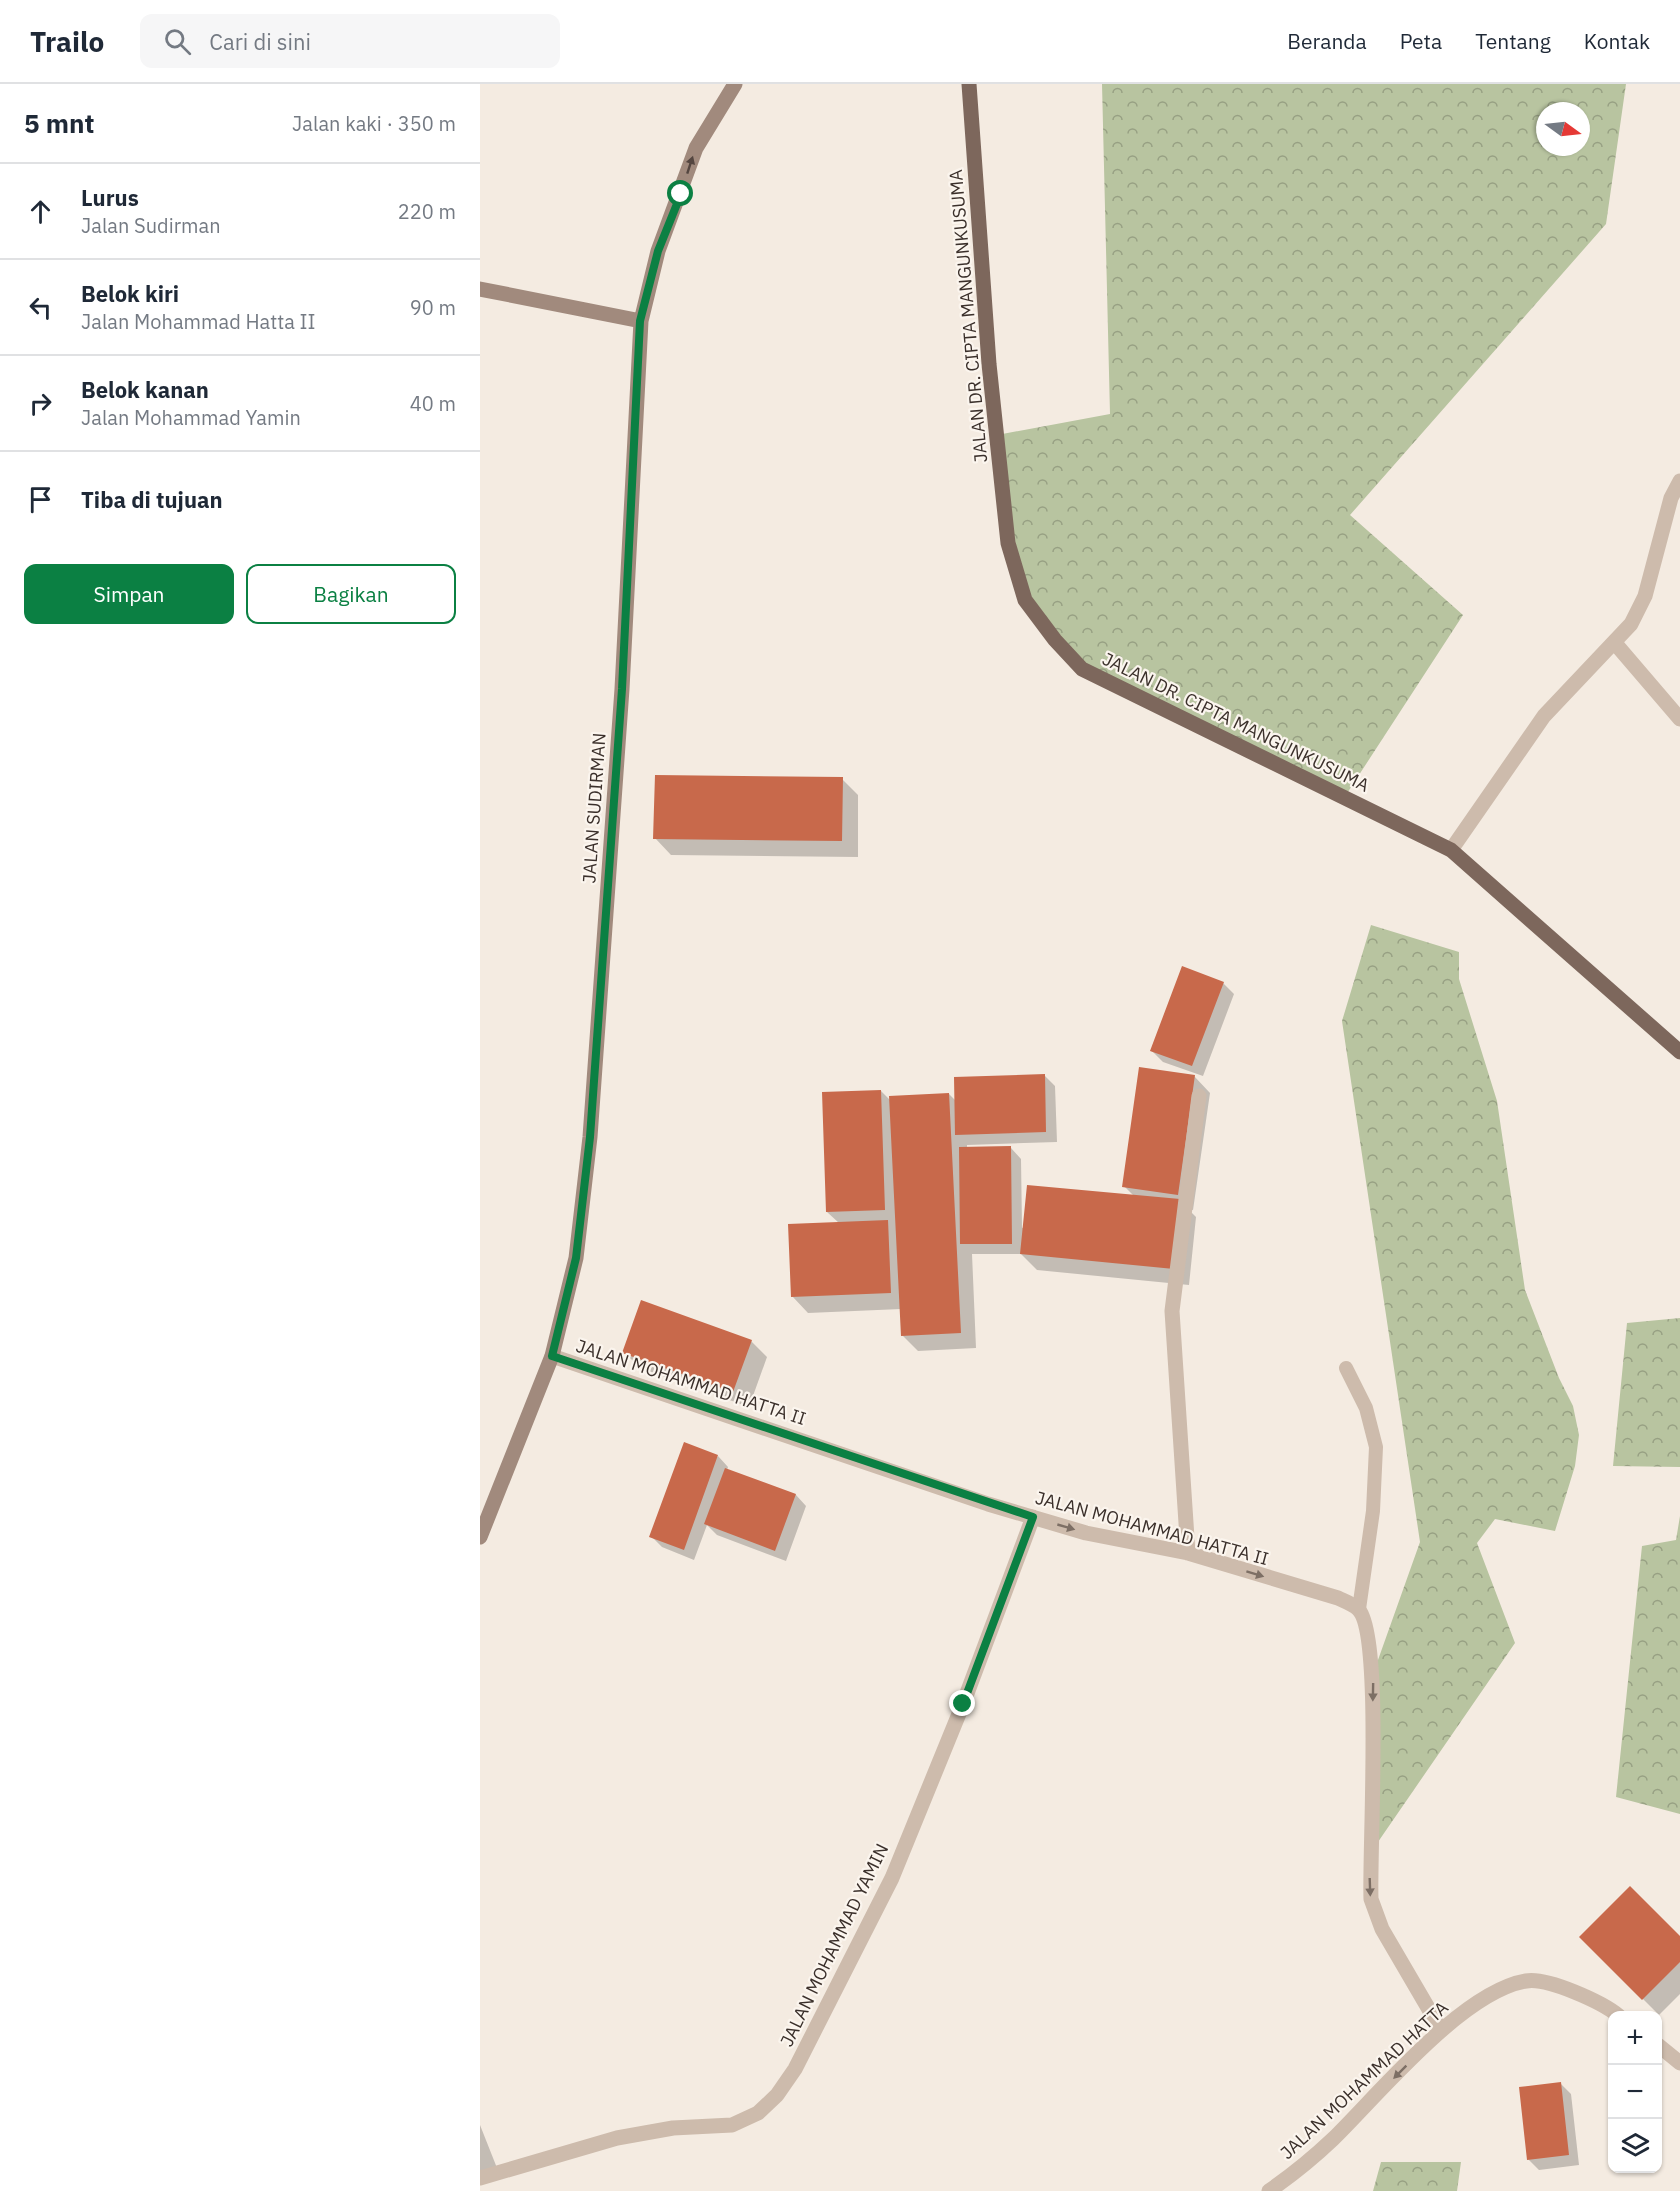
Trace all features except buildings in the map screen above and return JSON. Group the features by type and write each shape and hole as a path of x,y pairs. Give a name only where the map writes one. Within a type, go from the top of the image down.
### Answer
{"main road":[{"name":"JALAN DR. CIPTA MANGUNKUSUMA","path":"969,84 989,364 1008,543 1025,600 1055,640 1082,669 1451,850 1680,1052"}],"street":[{"name":"JALAN SUDIRMAN","path":"480,1537 552,1356 576,1258 590,1137 622,689 640,321 658,251 696,148 734,84"},
{"path":"480,289 640,321"},
{"path":"1451,850 1545,716 1631,624 1645,596 1671,498 1680,481"},
{"path":"1614,642 1680,719"},
{"path":"1188,1553 1172,1311 1199,1096"},
{"name":"JALAN MOHAMMAD HATTA II","path":"552,1356 1033,1517 1086,1533 1188,1553 1338,1598 1359,1610"},
{"name":"JALAN MOHAMMAD YAMIN","path":"480,2178 617,2138 673,2128 732,2125 758,2113 777,2095 795,2069 892,1878 963,1704 1033,1517"},
{"path":"1359,1610 1369,1633 1373,1674 1371,1899 1382,1929 1441,2030"},
{"name":"JALAN MOHAMMAD HATTA","path":"1269,2191 1294,2174 1332,2140 1441,2030 1488,1996 1527,1981 1573,1990 1613,2011"},
{"path":"1662,2048 1680,2063"}],"lane":[{"path":"1346,1368 1366,1408 1376,1447 1373,1511 1359,1610"}],"green space":[{"path":"1102,84 1626,84 1606,224 1350,515 1463,615 1344,798 1082,669 1025,600 997,435 1110,414"},
{"path":"1371,925 1459,952 1459,979 1497,1101 1525,1290 1559,1378 1573,1406 1579,1435 1575,1466 1555,1531 1495,1519 1477,1543 1515,1643 1369,1855 1373,1674 1420,1542 1342,1021"},
{"path":"1680,1318 1680,1467 1613,1466 1627,1323"},
{"path":"1680,1516 1680,1814 1616,1797 1642,1546 1676,1540"},
{"path":"1381,2162 1461,2162 1457,2191 1373,2191"}],"route":[{"path":"681,194 658,251 640,321 622,689 590,1137 576,1258 552,1356 797,1437 988,1504 1033,1517 963,1704"}]}
